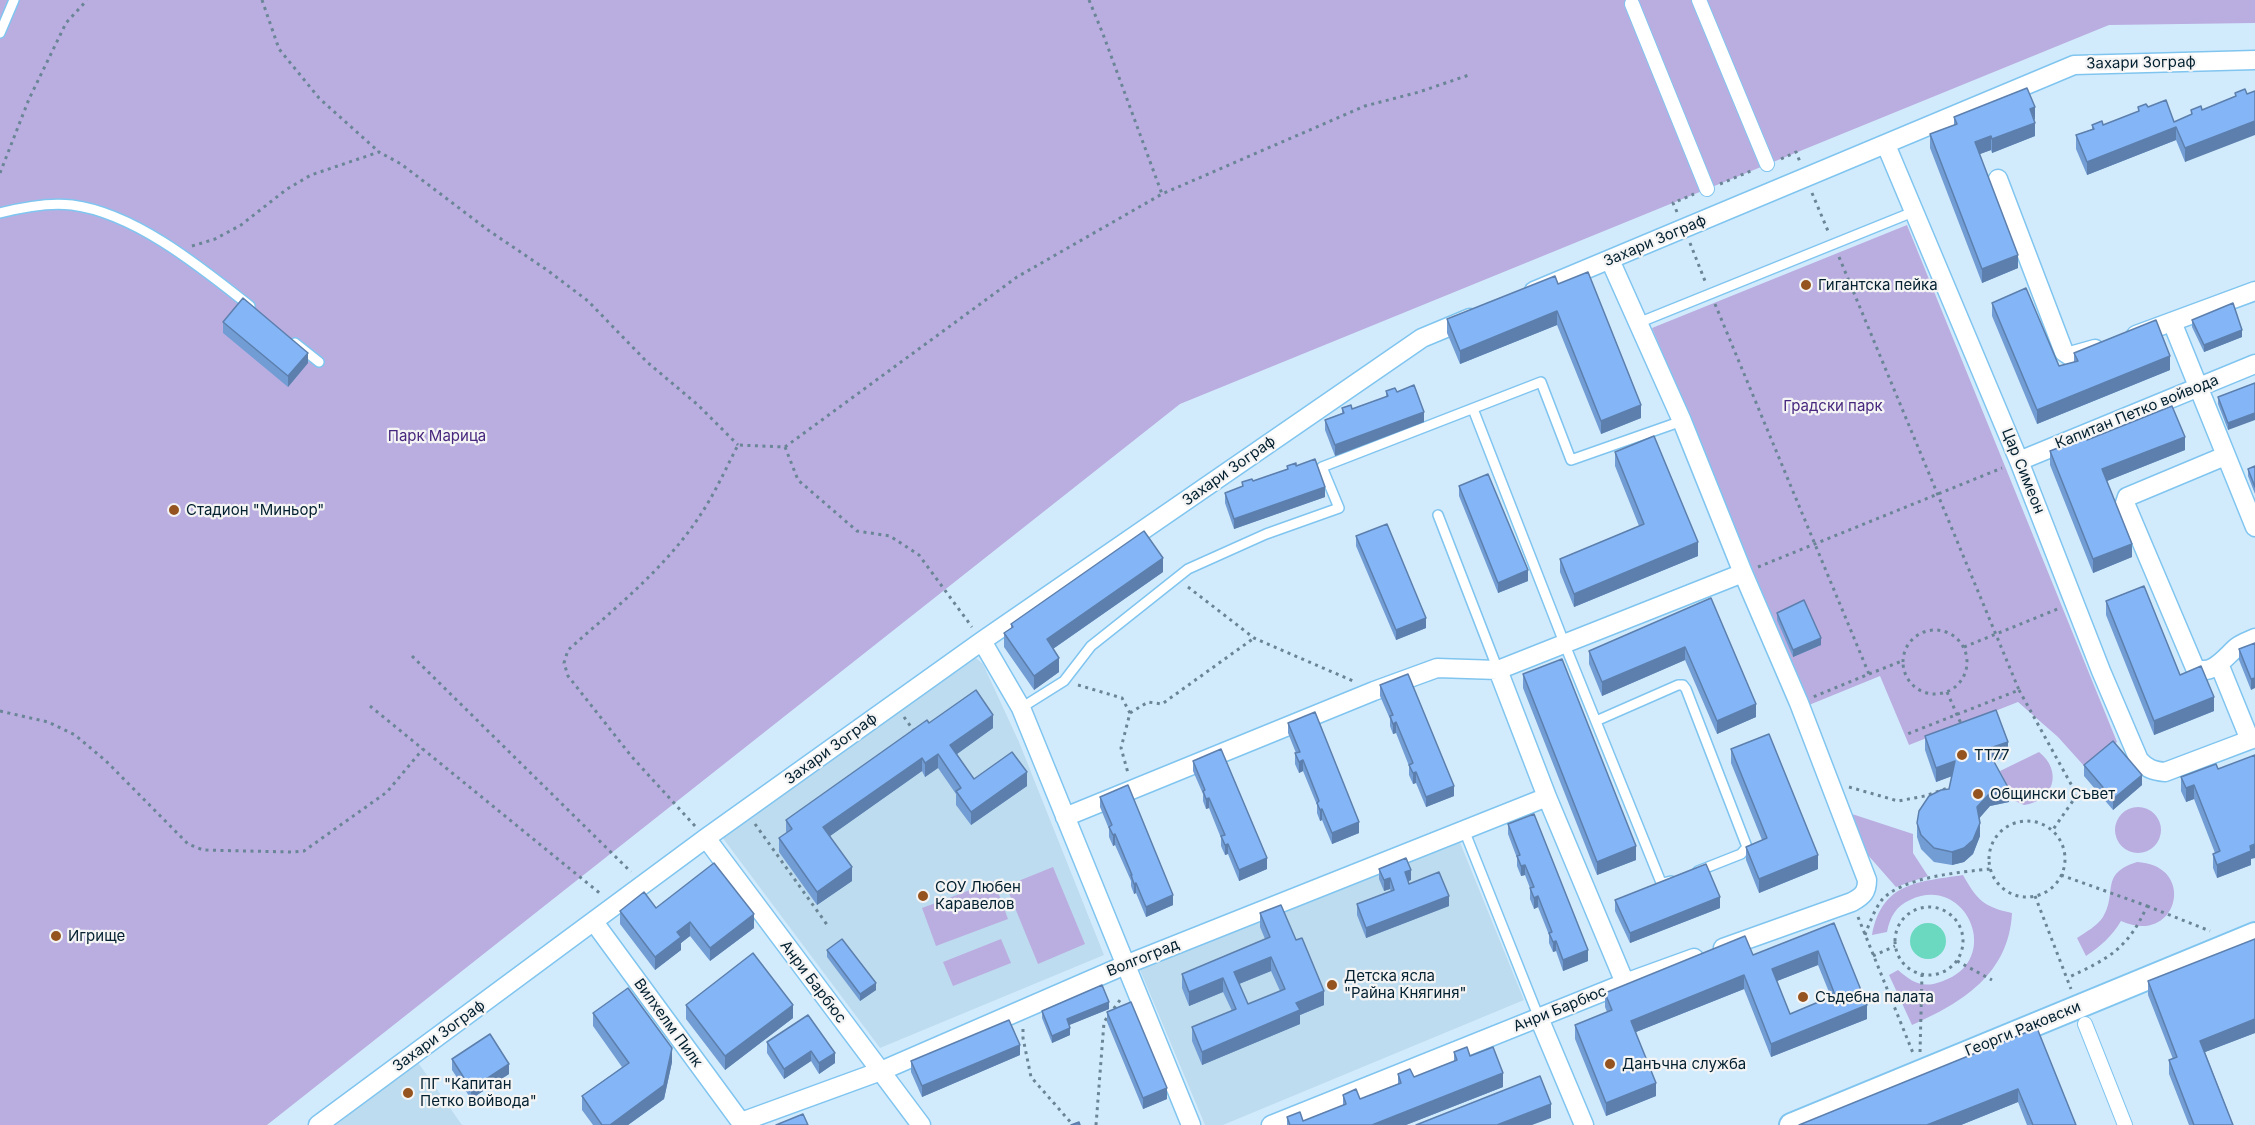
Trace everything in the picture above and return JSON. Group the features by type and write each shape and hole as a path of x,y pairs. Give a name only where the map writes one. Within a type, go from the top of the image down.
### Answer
{"street":[{"path":"1699,0 1767,164"},
{"path":"1632,4 1707,189"},
{"name":"Захари Зограф","path":"1515,299 2074,65 2255,60"},
{"name":"Цар Симеон","path":"1886,145 2019,461 2101,671 2139,760 2145,767 2165,772 2253,739"},
{"path":"1998,179 2064,352 2070,356 2080,355 2255,291"},
{"path":"1610,260 1682,421 1743,573 1799,703 1867,880 1867,890 1863,896 1852,902"},
{"name":"Захари Зограф","path":"318,1125 706,838 982,641 1422,338 1484,312"},
{"path":"2172,322 2255,527"},
{"name":"Капитан Петко войвода","path":"2019,461 2255,364"},
{"path":"2225,456 2127,497 2125,503 2195,668 2204,670 2219,664 2240,645 2255,638"},
{"path":"1065,817 1374,691 1437,668 1498,670 1743,573"},
{"path":"982,641 1021,708 1191,1125"},
{"path":"2219,664 2253,739"},
{"path":"1498,670 1547,797 1625,983"},
{"name":"Волгоград","path":"742,1124 881,1071 1125,965 1547,797"},
{"name":"Анри Барбюс","path":"706,838 921,1125"},
{"name":"Анри Барбюс","path":"1271,1125 1625,983 1852,902"},
{"name":"Вилхелм Пилк","path":"594,921 742,1124"},
{"name":"Георги Раковски","path":"1791,1125 1920,1071 2081,1016 2246,938"},
{"path":"2081,1016 2125,1125"},
{"path":"1539,1018 1584,1125"}],"lane":[{"path":"0,33 14,0"},
{"path":"0,213 31,206 72,205 114,216 177,251 256,311"},
{"path":"1638,323 1913,212"},
{"path":"283,333 319,362"},
{"path":"1021,708 1064,681 1091,646 1188,569 1266,534 1339,508 1322,467 1541,382 1571,460 1682,421"},
{"path":"1473,409 1660,880 1668,883 1678,879"},
{"path":"1438,515 1498,670"},
{"path":"1596,721 1678,685 1683,685 1686,689 1747,847 1741,854 1689,874"},
{"path":"1464,830 1539,1018"}],"path":[{"path":"0,174 29,99 66,23 87,0"},
{"path":"262,0 279,49 319,98 379,152 401,164 588,302 647,362 698,405 738,445 785,447 1017,277 1162,194 1365,106 1419,92 1469,75"},
{"path":"1089,0 1104,34 1162,194"},
{"path":"177,251 215,239 241,225 287,189 311,175 379,152"},
{"path":"1833,244 2019,690 2077,795 2052,831"},
{"path":"1711,294 1869,674"},
{"path":"706,838 632,757 568,676 564,663 568,650 640,586 673,550 701,514 738,445"},
{"path":"785,447 798,480 856,531 890,536 919,555 982,641"},
{"path":"1743,573 2019,461"},
{"path":"1177,578 1254,638 1374,691"},
{"path":"1964,646 2075,602"},
{"path":"1934,629 1946,631 1964,646 1967,660 1965,673 1958,684 1947,692 1934,694 1922,691 1905,674 1902,661 1905,649 1912,639 1922,632 1934,629"},
{"path":"1130,713 1148,702 1162,704 1254,638"},
{"path":"412,656 644,884"},
{"path":"1799,703 1902,661"},
{"path":"1064,681 1122,698 1130,713 1121,748 1132,789"},
{"path":"1905,735 2019,690"},
{"path":"1947,692 1965,734"},
{"path":"370,706 615,906"},
{"path":"0,711 48,722 75,735 106,761 189,844 203,850 304,851 387,792 423,749"},
{"path":"1830,782 1898,801 1925,796 1953,786"},
{"path":"746,810 828,926"},
{"path":"2031,821 2042,824 2060,840 2064,852 2064,864 2055,885 2035,896 2012,894 2002,888 1990,869 1989,857 1998,834 2007,826 2018,822 2031,821"},
{"path":"1865,935 1882,900 1899,888 1930,878 1990,869"},
{"path":"2061,875 2246,938"},
{"path":"2035,896 2081,1016"},
{"path":"1852,902 1920,1071"},
{"path":"2067,978 2101,963 2127,942 2147,906"},
{"path":"1924,907 1937,907 1949,912 1959,922 1963,935 1963,948 1957,961 1948,970 1935,975 1922,974 1909,969 1900,959 1895,946 1896,933 1901,921 1911,911 1924,907"},
{"path":"1874,956 1895,946"},
{"path":"1957,961 1992,980"},
{"path":"1920,1071 1922,974"},
{"path":"1096,1125 1104,1022 1132,984"},
{"path":"1024,1009 1023,1038 1031,1077 1073,1125"}],"shaded area":[{"name":"СОУ Любен Каравелов","path":"976,658 983,664 1019,742 1104,955 880,1048 722,837"},
{"name":"Детска ясла \"Райна Княгиня\"","path":"1459,840 1524,1000 1223,1125 1205,1125 1140,970"},
{"path":"1928,923 1941,928 1946,941 1941,954 1928,959 1915,954 1910,941 1915,928"},
{"name":"ПГ \"Капитан Петко войвода\"","path":"417,1061 462,1125 336,1125"}],"green space":[{"name":"Парк Марица","path":"0,0 2255,0 2255,23 2109,25 1180,404 267,1125 0,1125"},
{"name":"Градски парк","path":"1907,225 2117,742 2085,767 2058,737 2018,702 1909,745 1880,676 1809,705 1652,328"},
{"path":"2039,752 2051,768 2052,784 2042,798 2024,805 2015,801 2000,771"},
{"path":"2138,807 2154,814 2161,830 2154,846 2138,853 2122,846 2115,830 2122,814"},
{"path":"1852,814 1913,834 1913,853 1928,876 1896,887 1867,854"},
{"path":"2137,862 2156,866 2168,876 2174,889 2173,902 2167,915 2156,923 2141,926 2121,921 2106,940 2086,956 2077,938 2095,926 2103,917 2113,878 2125,867"},
{"path":"1053,867 1085,944 1038,964 1006,886"},
{"path":"1963,875 1982,901 1994,908 2012,913 2009,934 2002,953 1980,984 1948,1007 1912,1025 1889,975 1898,970 1914,981 1930,984 1943,981 1961,970 1971,956 1974,939 1970,922 1961,908 1947,898 1930,895 1905,902 1894,913 1887,932 1872,935 1877,917 1884,904 1904,888 1917,883"},
{"path":"994,881 1008,919 936,946 922,908"},
{"path":"1001,939 1011,963 953,986 943,962"}],"building":[{"path":"2027,88 2035,107 2030,109 2035,123 1992,139 1991,136 1975,142 2018,255 1982,269 1930,134 1957,124 1954,117"},
{"path":"2245,89 2247,94 2255,91 2255,121 2185,148 2176,127 2087,162 2076,135 2094,129 2092,125 2102,121 2103,125 2139,111 2138,107 2146,104 2148,107 2166,100 2174,122 2192,114 2191,110 2201,106 2202,110 2236,96 2235,93"},
{"path":"1588,272 1641,405 1601,421 1557,311 1460,351 1447,319 1555,276 1558,284"},
{"path":"2026,288 2059,366 2078,361 2074,353 2156,320 2170,356 2037,410 1992,303"},
{"path":"243,298 308,353 288,376 223,322"},
{"path":"2233,303 2242,330 2204,345 2192,320"},
{"path":"2255,383 2255,413 2228,423 2218,397"},
{"path":"1414,385 1424,412 1335,445 1325,420 1344,413 1342,408 1351,405 1352,409 1388,396 1386,391 1395,388 1397,392"},
{"path":"2172,406 2185,437 2102,469 2132,544 2093,559 2050,451 2086,437 2087,440"},
{"path":"1654,436 1698,542 1574,594 1560,559 1644,524 1615,452"},
{"path":"1315,459 1325,487 1234,519 1225,493 1243,486 1242,482 1252,479 1253,481 1288,469 1287,466 1296,463 1296,466"},
{"path":"2255,466 2255,487 2248,469"},
{"path":"1488,474 1528,570 1498,583 1459,486"},
{"path":"1387,524 1426,618 1396,630 1356,536"},
{"path":"1144,531 1163,558 1047,639 1059,658 1034,676 1004,633 1013,627 1011,624"},
{"path":"2144,586 2180,675 2201,666 2214,697 2154,721 2106,601"},
{"path":"1711,598 1756,704 1717,721 1685,647 1602,682 1589,651"},
{"path":"1804,600 1821,638 1793,650 1777,613"},
{"path":"2255,643 2255,678 2251,679 2239,649"},
{"path":"1562,659 1636,846 1597,862 1523,674"},
{"path":"1408,674 1454,786 1426,797 1416,772 1413,773 1409,765 1413,763 1396,722 1393,724 1390,716 1393,715 1380,685"},
{"path":"976,690 993,715 950,745 974,779 1012,752 1027,772 971,812 956,791 961,788 938,754 925,763 922,758 823,827 852,867 817,892 779,838 792,829 786,820 927,720 929,723"},
{"name":"Общински Съвет","path":"1996,710 2008,742 1987,749 2009,789 1990,793 1977,807 1980,823 1973,840 1964,848 1952,852 1934,848 1921,835 1917,823 1919,811 1929,796 1949,789 1955,761 1936,768 1925,736"},
{"path":"1315,712 1359,822 1332,833 1317,803 1319,801 1303,760 1299,762 1295,753 1300,752 1288,723"},
{"path":"1769,734 1818,855 1759,879 1746,847 1767,838 1731,749"},
{"path":"2113,741 2142,775 2113,799 2084,765"},
{"path":"1221,749 1267,858 1239,870 1228,844 1225,845 1221,836 1225,835 1209,798 1206,799 1203,791 1205,790 1193,761"},
{"path":"2255,755 2255,844 2250,846 2251,851 2217,865 2213,854 2220,851 2194,785 2186,788 2181,777 2216,764 2218,769"},
{"path":"1128,785 1173,895 1146,907 1136,883 1134,884 1115,834 1113,835 1109,827 1112,825 1100,797"},
{"path":"1534,814 1588,950 1563,960 1556,941 1553,942 1549,933 1552,932 1538,896 1534,898 1530,888 1534,887 1525,865 1521,866 1517,856 1520,855 1508,824"},
{"path":"1406,858 1411,870 1405,872 1409,884 1439,872 1449,896 1366,928 1357,904 1394,890 1390,878 1384,880 1379,869"},
{"path":"714,863 754,914 710,948 690,922 677,932 681,937 655,957 620,911 644,892 656,908"},
{"path":"1706,864 1720,897 1630,933 1615,900"},
{"path":"1281,905 1296,940 1302,938 1324,991 1296,1003 1300,1010 1202,1052 1192,1027 1236,1009 1223,978 1189,992 1182,974 1270,937 1260,913","holes":["1271,957 1285,989 1248,1004 1234,972"]},
{"path":"1834,923 1867,1005 1771,1044 1744,975 1631,1021 1656,1083 1606,1103 1575,1025 1612,1010 1605,993 1745,936 1753,955","holes":["1818,951 1835,995 1790,1014 1772,969"]},
{"path":"842,939 876,983 860,994 827,950"},
{"path":"2255,939 2255,1019 2200,1041 2233,1125 2194,1125 2169,1060 2177,1057 2148,981"},
{"path":"753,953 793,1005 725,1056 686,1005"},
{"path":"1102,985 1109,1002 1067,1019 1070,1028 1052,1036 1042,1011"},
{"path":"628,988 672,1048 664,1085 610,1125 602,1125 582,1096 629,1063 593,1013"},
{"path":"1131,1002 1167,1088 1143,1098 1107,1012"},
{"path":"808,1015 835,1053 819,1063 811,1051 784,1069 767,1042"},
{"path":"1009,1020 1020,1045 922,1086 911,1061"},
{"path":"2037,1028 2076,1125 2033,1125 2018,1089 1927,1125 1799,1125"},
{"path":"490,1034 509,1064 471,1089 452,1059"},
{"path":"1467,1047 1470,1056 1493,1047 1503,1073 1372,1125 1290,1125 1287,1117 1300,1112 1303,1121 1346,1104 1343,1095 1356,1089 1360,1099 1401,1083 1398,1074 1410,1069 1414,1077 1457,1060 1454,1052"},
{"path":"1540,1076 1551,1104 1497,1125 1416,1125"},
{"path":"803,1114 808,1125 776,1125"}],"place":[{"name":"Гигантска пейка","path":"1806,285"},
{"name":"Стадион \"Миньор\"","path":"174,510"},
{"name":"TT77","path":"1962,755"},
{"name":"Общински Съвет","path":"1978,794"},
{"name":"СОУ Любен Каравелов","path":"923,896"},
{"name":"Игрище","path":"56,936"},
{"name":"Детска ясла \"Райна Княгиня\"","path":"1332,985"},
{"name":"Съдебна палата","path":"1803,997"},
{"name":"Данъчна служба","path":"1610,1064"},
{"name":"ПГ \"Капитан Петко войвода\"","path":"408,1093"}]}
